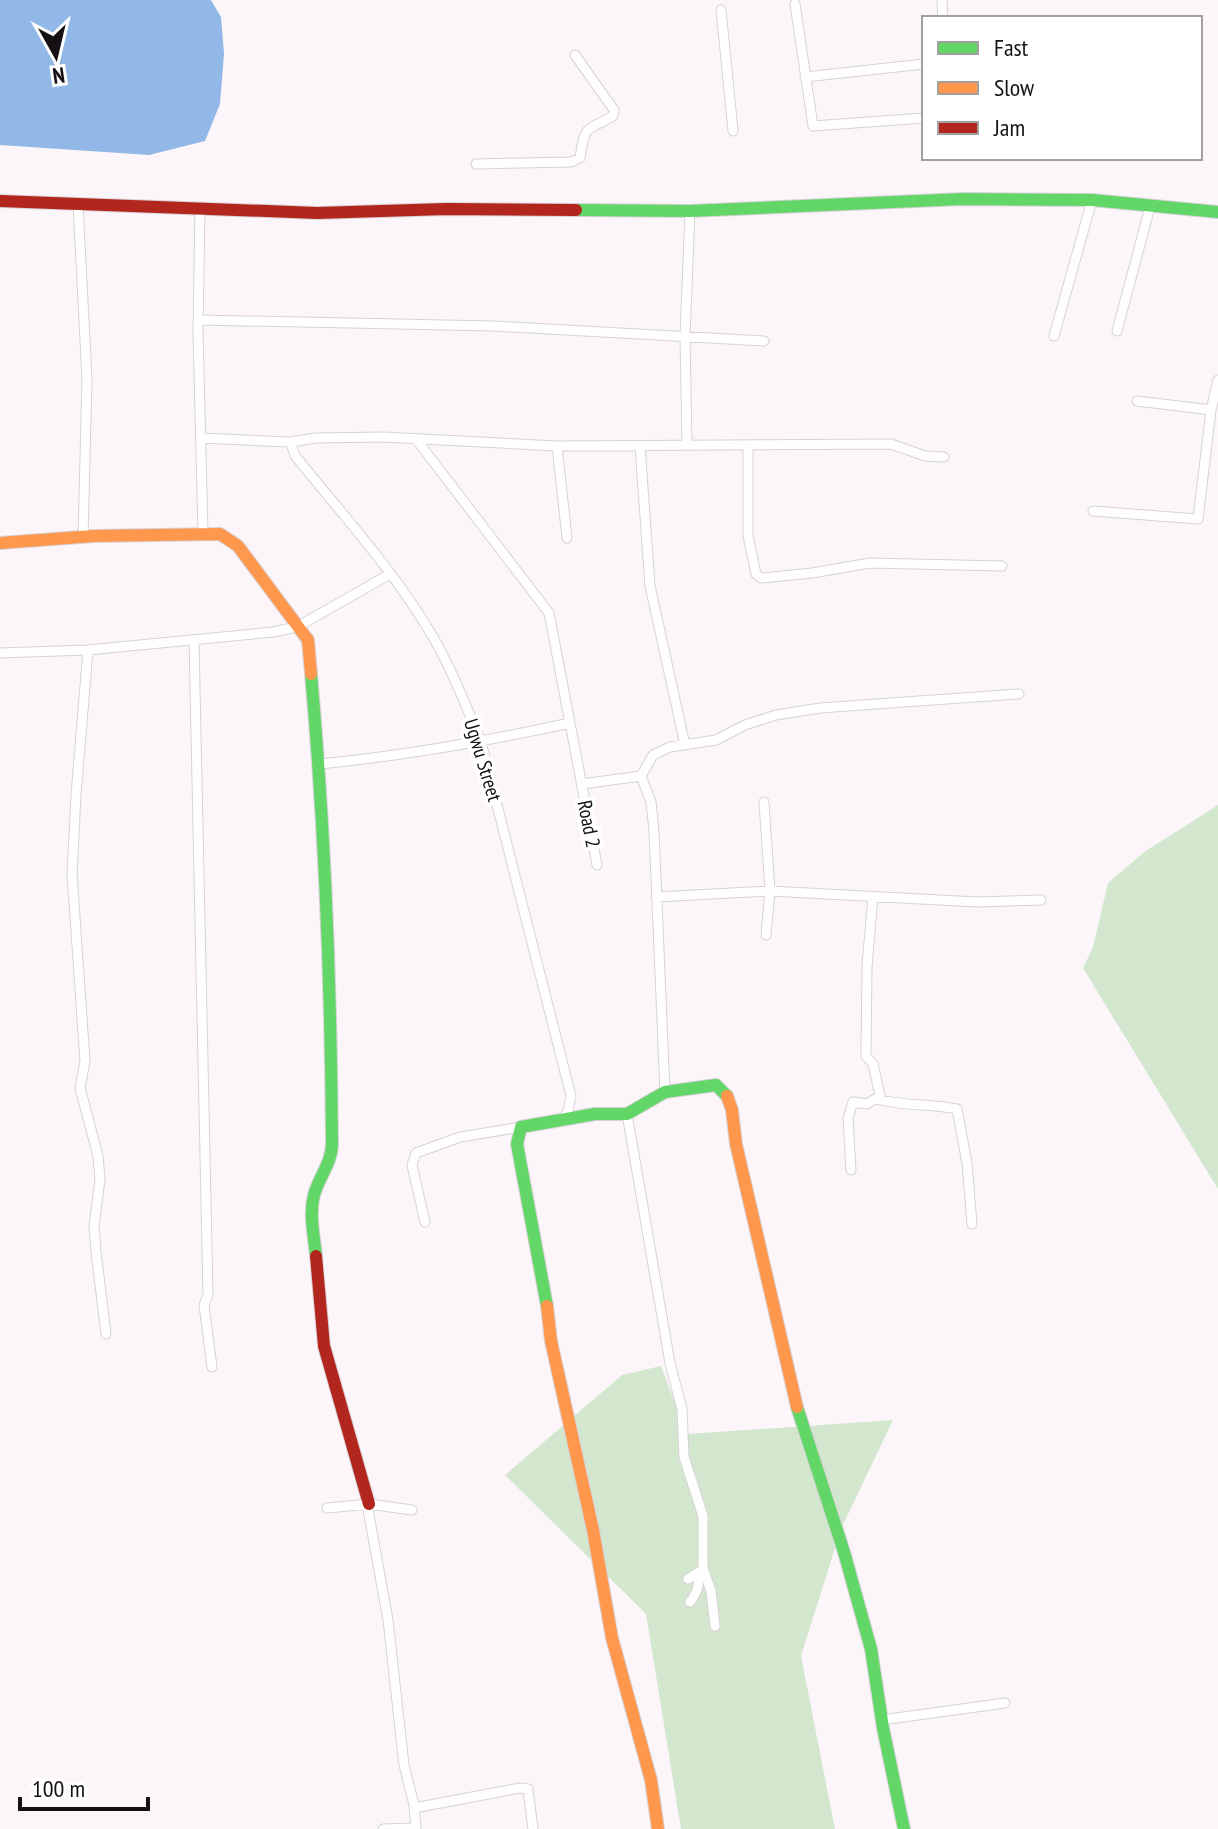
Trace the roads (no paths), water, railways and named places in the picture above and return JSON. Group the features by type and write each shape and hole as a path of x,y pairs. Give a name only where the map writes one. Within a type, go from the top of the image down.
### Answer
{"street":[{"path":"795,4 813,126 922,118"},
{"path":"721,10 733,131"},
{"path":"476,164 571,162 580,158 583,134 613,116 614,110 575,55"},
{"path":"805,77 922,64"},
{"path":"0,201 317,213 446,209 690,211 938,199 1092,200 1218,212"},
{"path":"1054,336 1092,200"},
{"path":"78,204 87,379 83,538"},
{"path":"200,207 203,533"},
{"path":"1117,331 1150,207"},
{"path":"687,444 685,336 690,211"},
{"path":"199,320 493,326 764,341"},
{"path":"1093,511 1198,519 1211,410 1218,380"},
{"path":"1137,401 1211,410"},
{"path":"200,438 290,442 316,438 416,439 557,446 891,444 925,456 944,457"},
{"name":"Road 2","path":"416,439 549,613 597,865"},
{"name":"Ugwu Street","path":"290,442 296,457 390,574 433,636 481,742 571,1096 568,1111 561,1121"},
{"path":"748,445 748,536 756,574 761,578 870,563 1002,566"},
{"path":"557,446 567,538"},
{"path":"640,446 650,586 685,745"},
{"path":"0,543 220,534 238,546 308,640 319,764 331,1015 332,1153 314,1196 312,1217 324,1346 368,1504 388,1620 404,1765 416,1828 383,1829"},
{"path":"0,653 88,650 194,641 297,627 390,574"},
{"path":"194,641 208,1295 204,1305 212,1367"},
{"path":"88,650 72,874 85,1061 80,1088 98,1156 100,1179 96,1203 96,1252 106,1334"},
{"path":"641,776 653,755 670,747 716,740 745,725 776,715 820,708 1019,694"},
{"path":"319,764 481,742 570,723"},
{"path":"582,784 641,776"},
{"path":"641,776 651,802 665,1092"},
{"path":"764,802 770,891 766,935"},
{"path":"656,897 770,891 977,902 1041,900"},
{"path":"873,897 867,966 866,1056 873,1064 881,1100"},
{"path":"425,1222 412,1165 416,1153 460,1137 595,1114 627,1114 665,1092 716,1085 727,1095 771,1287 784,1359 871,1649 904,1829"},
{"path":"851,1170 848,1118 853,1102 867,1104 875,1099 957,1109 967,1163 972,1224"},
{"path":"627,1114 670,1363 682,1409 684,1457 703,1516 699,1588 690,1602"},
{"path":"521,1127 517,1144 544,1282 551,1341 593,1530 612,1638 651,1780 658,1829"},
{"path":"327,1508 368,1504 412,1510"},
{"path":"688,1579 701,1569"},
{"path":"701,1569 711,1591 715,1626"},
{"path":"882,1720 1005,1703"},
{"path":"414,1808 528,1789 533,1829"}],"water":[{"path":"0,0 211,0 221,17 224,54 220,104 205,141 149,155 0,145"}]}
